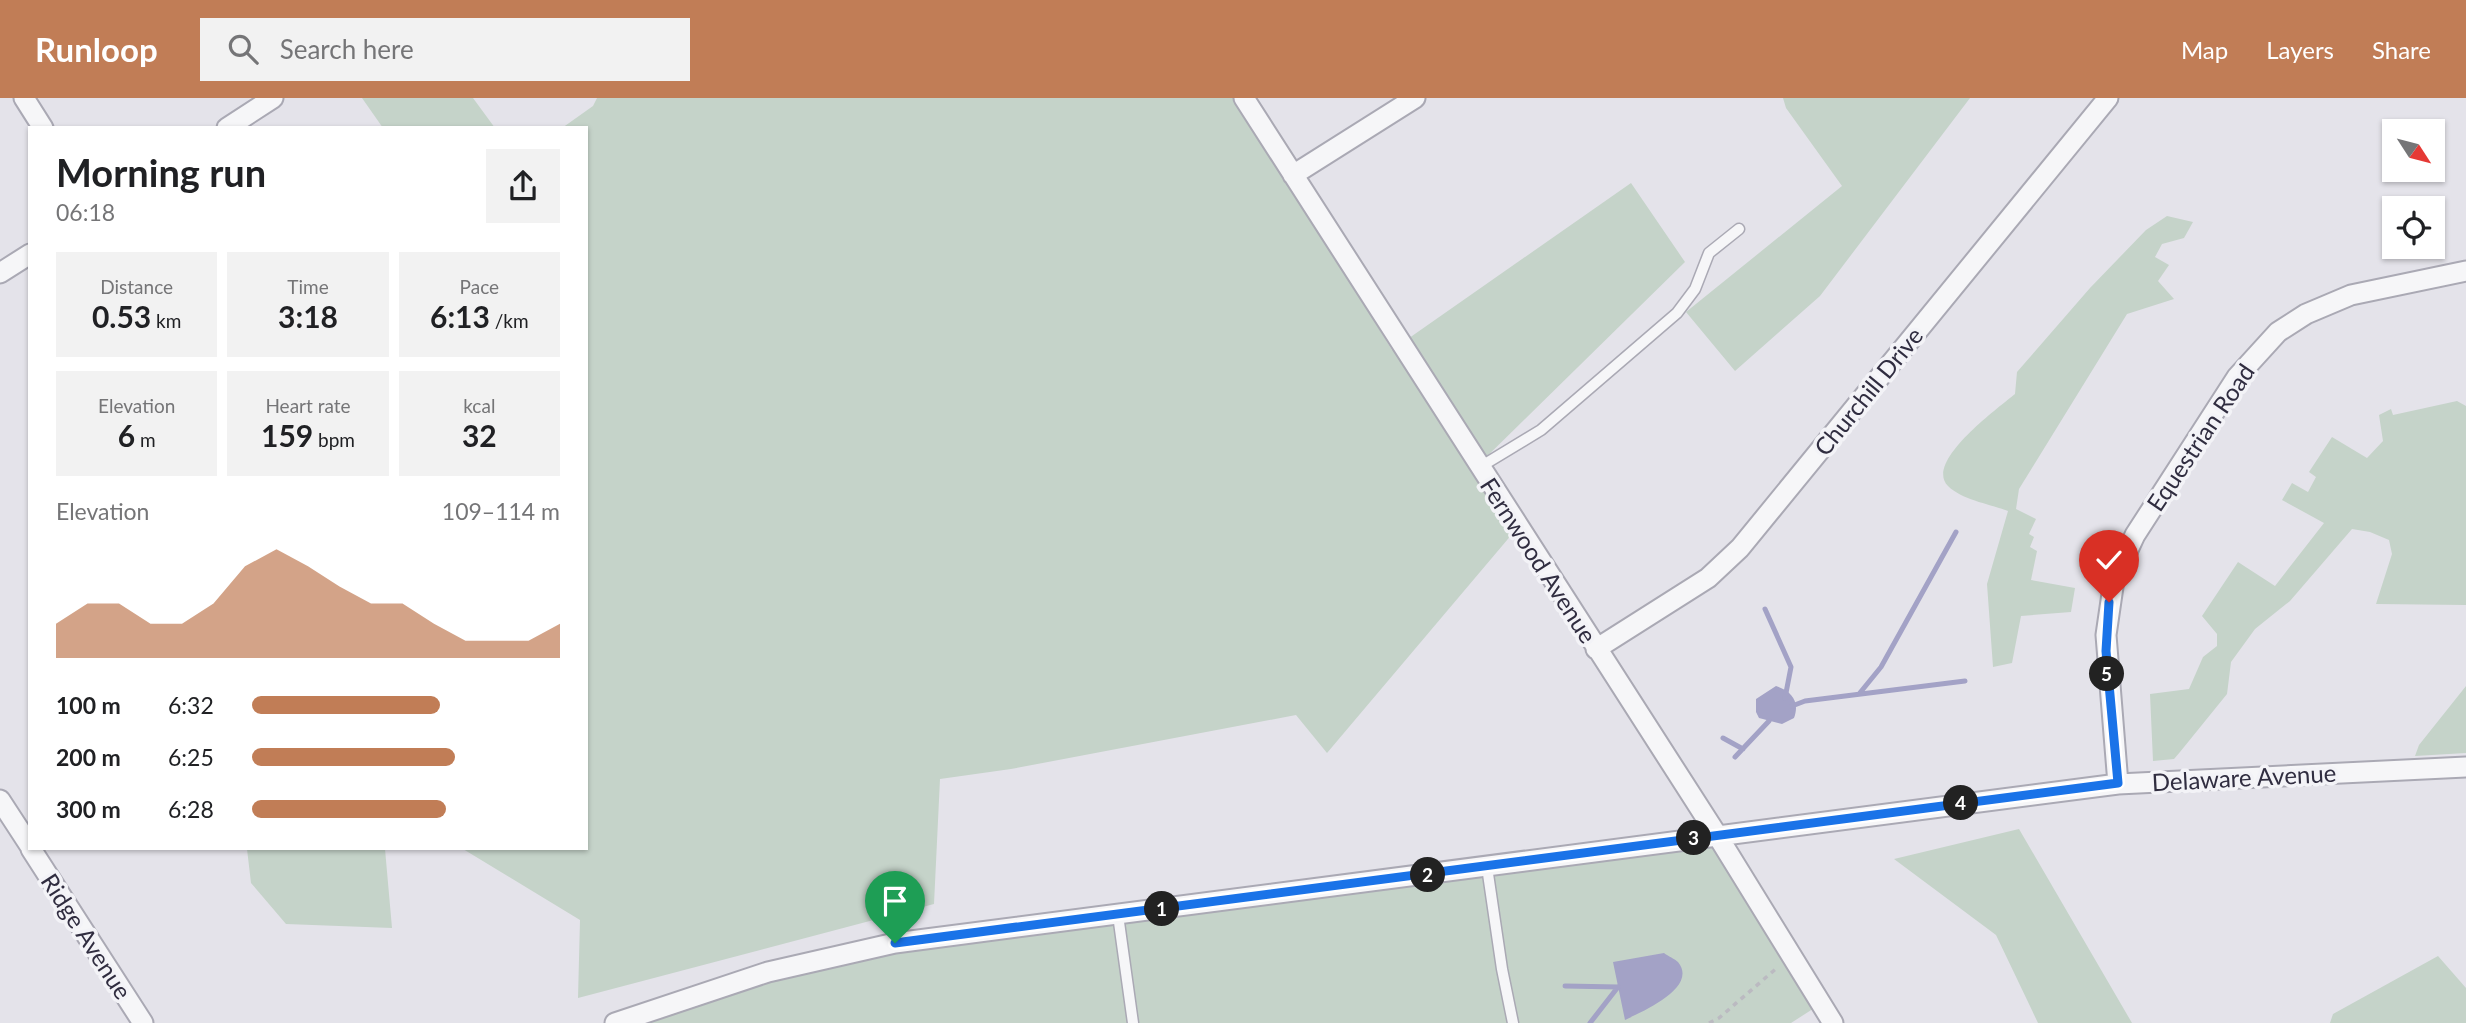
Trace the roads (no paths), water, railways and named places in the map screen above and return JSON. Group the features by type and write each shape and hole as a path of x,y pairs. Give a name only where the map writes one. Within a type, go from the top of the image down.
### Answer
{"street":[{"path":"24,98 42,126"},
{"path":"230,126 273,98"},
{"name":"Fernwood Avenue","path":"1244,98 1717,835 1833,1023"},
{"path":"1293,175 1415,98"},
{"name":"Churchill Drive","path":"1596,649 1708,578 1740,548 2108,98"},
{"path":"0,273 28,255"},
{"name":"Equestrian Road","path":"2118,783 2106,643 2106,622 2115,580 2135,535 2237,377 2278,332 2306,314 2351,295 2466,271"},
{"name":"Delaware Avenue","path":"615,1023 768,972 895,943 2118,783 2466,767"},
{"name":"Ridge Avenue","path":"0,800 28,843"},
{"name":"Ridge Avenue","path":"32,850 143,1023"}],"lane":[{"path":"1480,467 1541,430 1677,313 1695,289 1709,253 1739,229"},
{"path":"1486,867 1513,1023"},
{"path":"1118,915 1133,1023"}],"water":[{"path":"1776,686 1790,694 1796,707 1794,718 1782,724 1759,718 1756,712 1756,699"},
{"path":"1664,953 1678,962 1682,972 1681,981 1665,998 1625,1020 1613,962"}],"waterway":[{"path":"1859,694 1881,667 1956,532"},
{"path":"1765,609 1791,667 1785,698"},
{"path":"1792,706 1805,701 1965,681"},
{"path":"1735,757 1769,721"},
{"path":"1723,738 1743,749"},
{"path":"1565,986 1618,987"},
{"path":"1590,1023 1618,987"}]}
